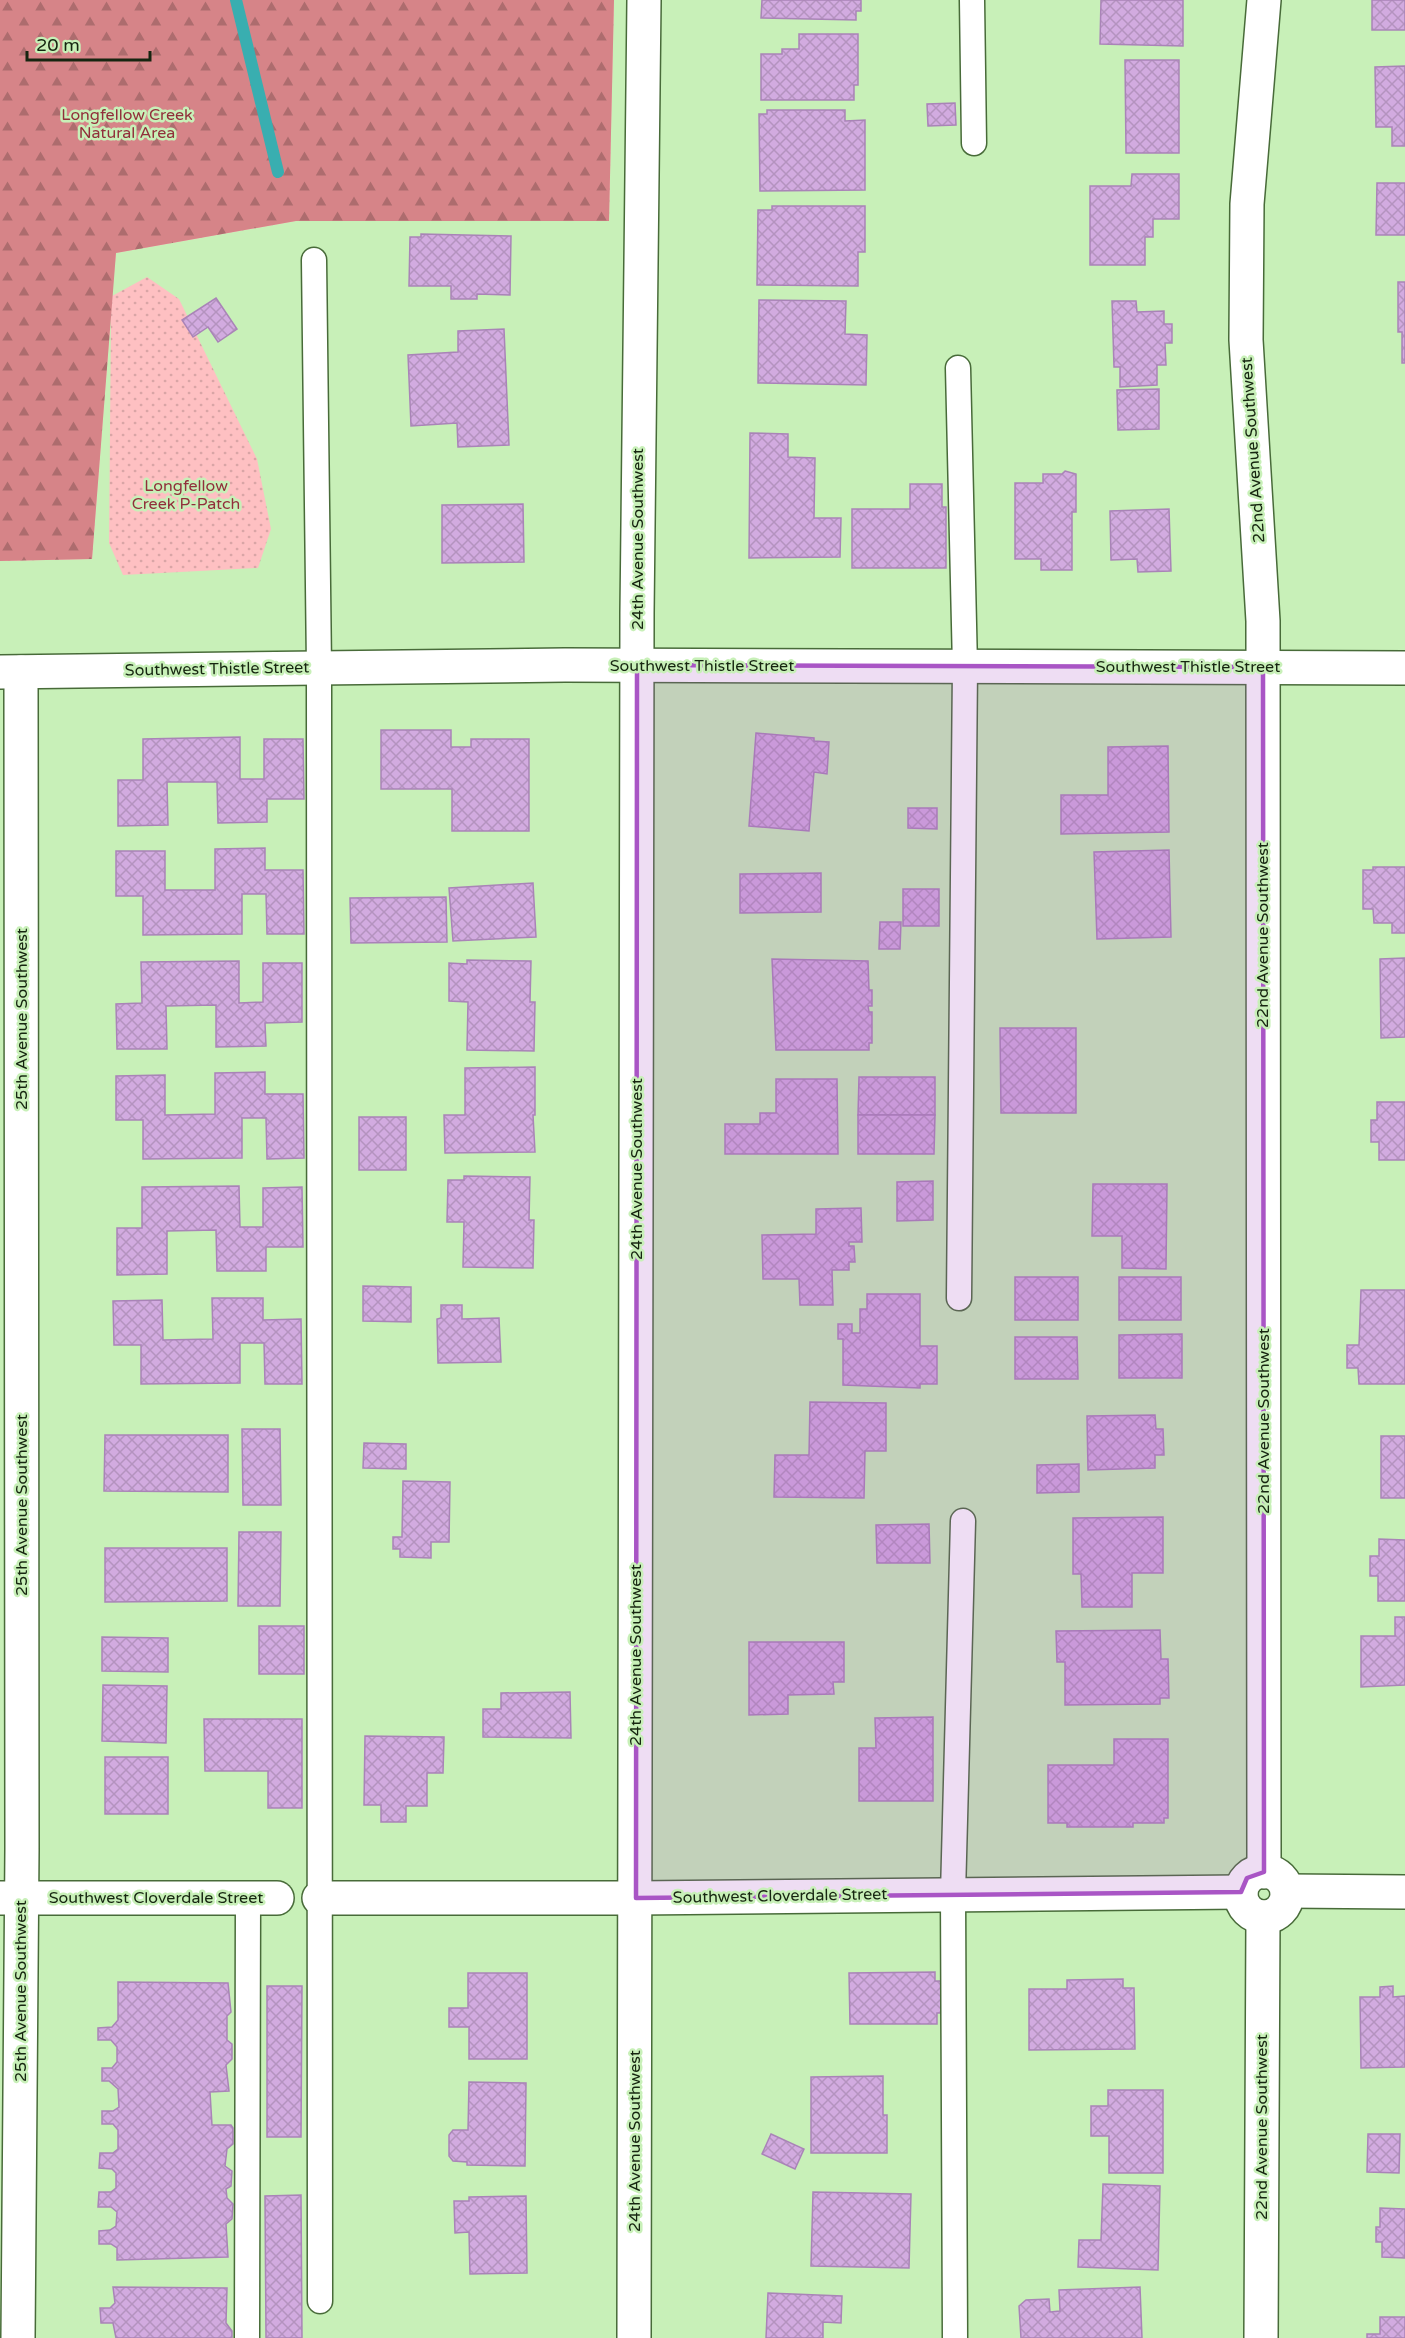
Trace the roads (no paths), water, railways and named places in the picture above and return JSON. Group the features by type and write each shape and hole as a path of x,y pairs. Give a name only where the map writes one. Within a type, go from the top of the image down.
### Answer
{"street":[{"name":"24th Avenue Southwest","path":"634,2338 637,665 644,0"},
{"name":"22nd Avenue Southwest","path":"1261,2338 1263,1917 1250,1913 1245,1907 1264,1885 1263,667 1262,584 1246,340 1247,204 1264,0"},
{"name":"Southwest Thistle Street","path":"11,672 637,665 1405,668"},
{"name":"25th Avenue Southwest","path":"11,672 11,1898 18,2338"},
{"name":"Southwest Cloverdale Street","path":"319,1898 636,1898 953,1894 1264,1885 1405,1892"},
{"name":"Southwest Cloverdale Street","path":"11,1898 262,1898"}],"lane":[{"path":"972,0 974,143"},
{"path":"315,260 319,667 320,2301"},
{"path":"958,368 965,667 959,1298"},
{"path":"955,2338 953,1894 963,1521"},
{"path":"247,2338 262,1898"}],"waterway":[{"path":"236,0 278,172"}],"park label":[{"name":"Longfellow Creek Natural Area","path":"127,124"},
{"name":"Longfellow Creek P-Patch","path":"186,495"}]}
